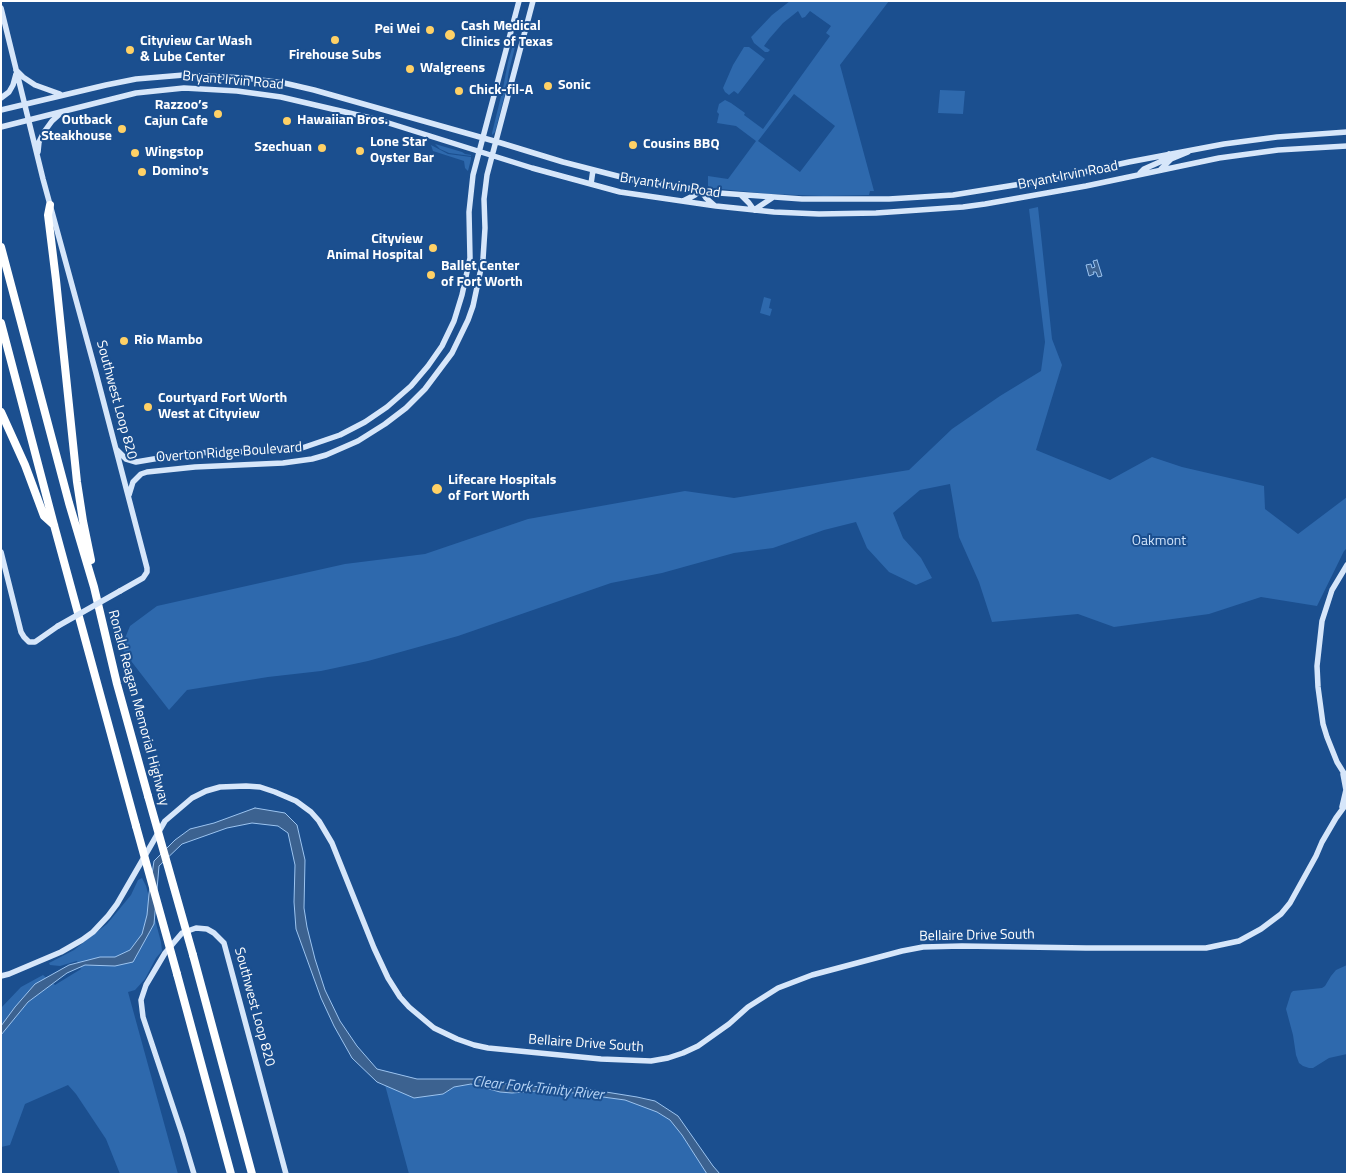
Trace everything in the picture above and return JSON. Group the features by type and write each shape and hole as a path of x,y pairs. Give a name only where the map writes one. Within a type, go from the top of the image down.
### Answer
{"highway":[{"path":"50,205 48,215 78,489 87,545 94,574 94,587"},
{"name":"Ronald Reagan Memorial Highway","path":"1,247 66,494 94,587 117,684 252,1174"},
{"path":"1,323 54,525 231,1174"},
{"path":"1,412 44,516 54,525"}],"street":[{"name":"Overton Ridge Boulevard","path":"116,449 126,459 136,462 189,453 289,450 314,444 340,434 379,414 411,386 442,346 450,331 458,307 470,258 470,200 473,175 519,1"},
{"name":"Overton Ridge Boulevard","path":"129,495 133,482 141,474 147,472 195,467 297,462 326,455 358,441 386,424 417,398 440,371 452,353 473,306 483,259 485,189 492,155 533,1"},
{"name":"Southwest Loop 820","path":"1,8 39,164 129,495 146,561 147,572 143,578 58,626 35,642 29,642 22,632 1,552"},
{"path":"514,23 526,25"},
{"path":"16,70 35,85 62,95"},
{"path":"1,98 9,92 13,85 16,70"},
{"name":"Bryant Irvin Road","path":"1,110 106,84 164,76 194,75 245,78 284,83 314,90 562,162 629,179 741,195 802,199 866,200 953,195 1052,179 1192,149 1277,136 1347,132"},
{"name":"Bryant Irvin Road","path":"1,127 136,93 163,89 193,88 237,91 282,97 379,120 532,168 620,192 754,210 856,214 963,207 1016,199 1218,158 1278,150 1347,146"},
{"path":"39,164 38,148 41,138 47,127 64,111"},
{"path":"1277,136 1278,150"},
{"path":"1161,169 1171,159 1186,154 1192,149"},
{"path":"1139,174 1144,169 1162,161 1169,154"},
{"path":"591,184 593,170"},
{"path":"681,201 701,190 706,198 716,206"},
{"path":"741,195 754,210 772,198"},
{"path":"470,258 483,259"},
{"path":"379,414 386,424"},
{"path":"265,464 267,451"},
{"path":"1340,812 1346,790 1345,775 1326,737 1318,687 1317,666 1322,621 1332,590 1347,565"},
{"name":"Bellaire Drive South","path":"1,976 61,952 93,932 117,904 165,821 180,807 198,795 220,787 260,787 296,801 311,812 319,821 332,843 367,932 388,978 400,998 434,1028 457,1039 488,1048 592,1059 651,1061 668,1058 698,1046 730,1024 748,1007 778,988 812,975 902,950 923,947 962,946 1206,948 1239,941 1262,929 1281,914 1290,903 1322,842 1347,803"},
{"name":"Southwest Loop 820","path":"194,1174 146,1026 141,1000 146,985 165,953 182,933 196,928 207,929 224,943 286,1174"}],"green space":[{"path":"790,1 889,1 840,65 874,191 870,191 869,195 769,194 711,188 708,186 708,176 728,179 756,141 736,126 717,123 719,104 725,100 731,103 763,129 830,36 826,33 831,26 810,11 802,18 798,11 783,23 769,39 764,46 770,50 765,52 754,43 751,37 772,15","holes":["794,94 835,126 800,172 758,141"]},
{"path":"516,34 517,39 506,90 495,132 492,135 508,62"},
{"path":"744,47 749,47 765,59 738,94 734,91 729,95 723,88 733,65"},
{"path":"940,90 965,91 963,114 938,113"},
{"path":"435,144 471,156 449,153 440,149"},
{"path":"431,145 448,154 471,157 468,171 465,168 464,161 433,151"},
{"name":"Oakmont","path":"1038,207 1052,339 1062,365 1036,450 1110,480 1152,457 1182,467 1264,486 1265,509 1298,534 1347,497 1347,548 1317,606 1261,597 1209,614 1114,627 1078,614 992,622 979,582 959,537 950,484 920,490 893,513 903,538 921,558 932,578 916,585 889,572 867,548 856,522 824,530 773,548 734,553 662,573 611,583 458,636 368,661 321,671 187,690 169,710 121,648 130,626 157,606 345,564 425,554 528,519 685,491 734,498 909,470 952,429 1041,371 1045,342 1029,209"},
{"path":"764,297 771,299 769,308 772,309 770,316 760,313"},
{"path":"142,878 146,886 162,951 145,979 135,990 128,992 178,1174 120,1174 106,1139 68,1085 25,1104 10,1145 1,1147 1,1008 21,987 43,975 55,985 81,969 77,961 60,966 50,965 49,963 74,950 107,924 131,895 138,880"},
{"path":"1347,965 1347,1054 1329,1058 1313,1068 1303,1066 1299,1063 1296,1055 1286,1009 1291,993 1293,991 1322,988 1336,970"},
{"path":"471,1084 500,1092 566,1092 625,1100 657,1112 670,1120 707,1174 409,1174 385,1085 414,1098 443,1094 454,1087"}],"water":[{"path":"1097,260 1102,276 1098,277 1096,272 1093,272 1094,274 1089,276 1086,265 1091,264 1092,268 1095,267 1093,261"},
{"name":"Clear Fork Trinity River","path":"255,808 285,813 297,825 305,860 304,908 307,927 325,990 340,1021 357,1046 377,1069 417,1079 474,1079 521,1086 581,1088 655,1101 678,1116 720,1174 707,1174 670,1120 657,1112 625,1100 566,1092 500,1092 471,1084 454,1087 443,1094 414,1098 377,1082 352,1058 321,998 296,929 294,902 295,865 288,833 278,826 252,823 227,828 182,844 159,866 154,924 133,962 115,966 85,965 67,973 28,1002 1,1035 1,1026 35,984 69,965 100,957 115,957 130,950 142,934 147,915 154,861 175,840 190,829 214,823"}],"place":[{"name":"Pei Wei","path":"430,30"},
{"name":"Cash Medical Clinics of Texas","path":"450,35"},
{"name":"Firehouse Subs","path":"335,40"},
{"name":"Cityview Car Wash & Lube Center","path":"130,50"},
{"name":"Walgreens","path":"410,69"},
{"name":"Sonic","path":"548,86"},
{"name":"Chick-fil-A","path":"459,91"},
{"name":"Razzoo’s Cajun Cafe","path":"218,114"},
{"name":"Hawaiian Bros.","path":"287,121"},
{"name":"Outback Steakhouse","path":"122,129"},
{"name":"Cousins BBQ","path":"633,145"},
{"name":"Szechuan","path":"322,148"},
{"name":"Lone Star Oyster Bar","path":"360,151"},
{"name":"Wingstop","path":"135,153"},
{"name":"Domino's","path":"142,172"},
{"name":"Cityview Animal Hospital","path":"433,248"},
{"name":"Ballet Center of Fort Worth","path":"431,275"},
{"name":"Rio Mambo","path":"124,341"},
{"name":"Courtyard Fort Worth West at Cityview","path":"148,407"},
{"name":"Lifecare Hospitals of Fort Worth","path":"437,489"}]}
